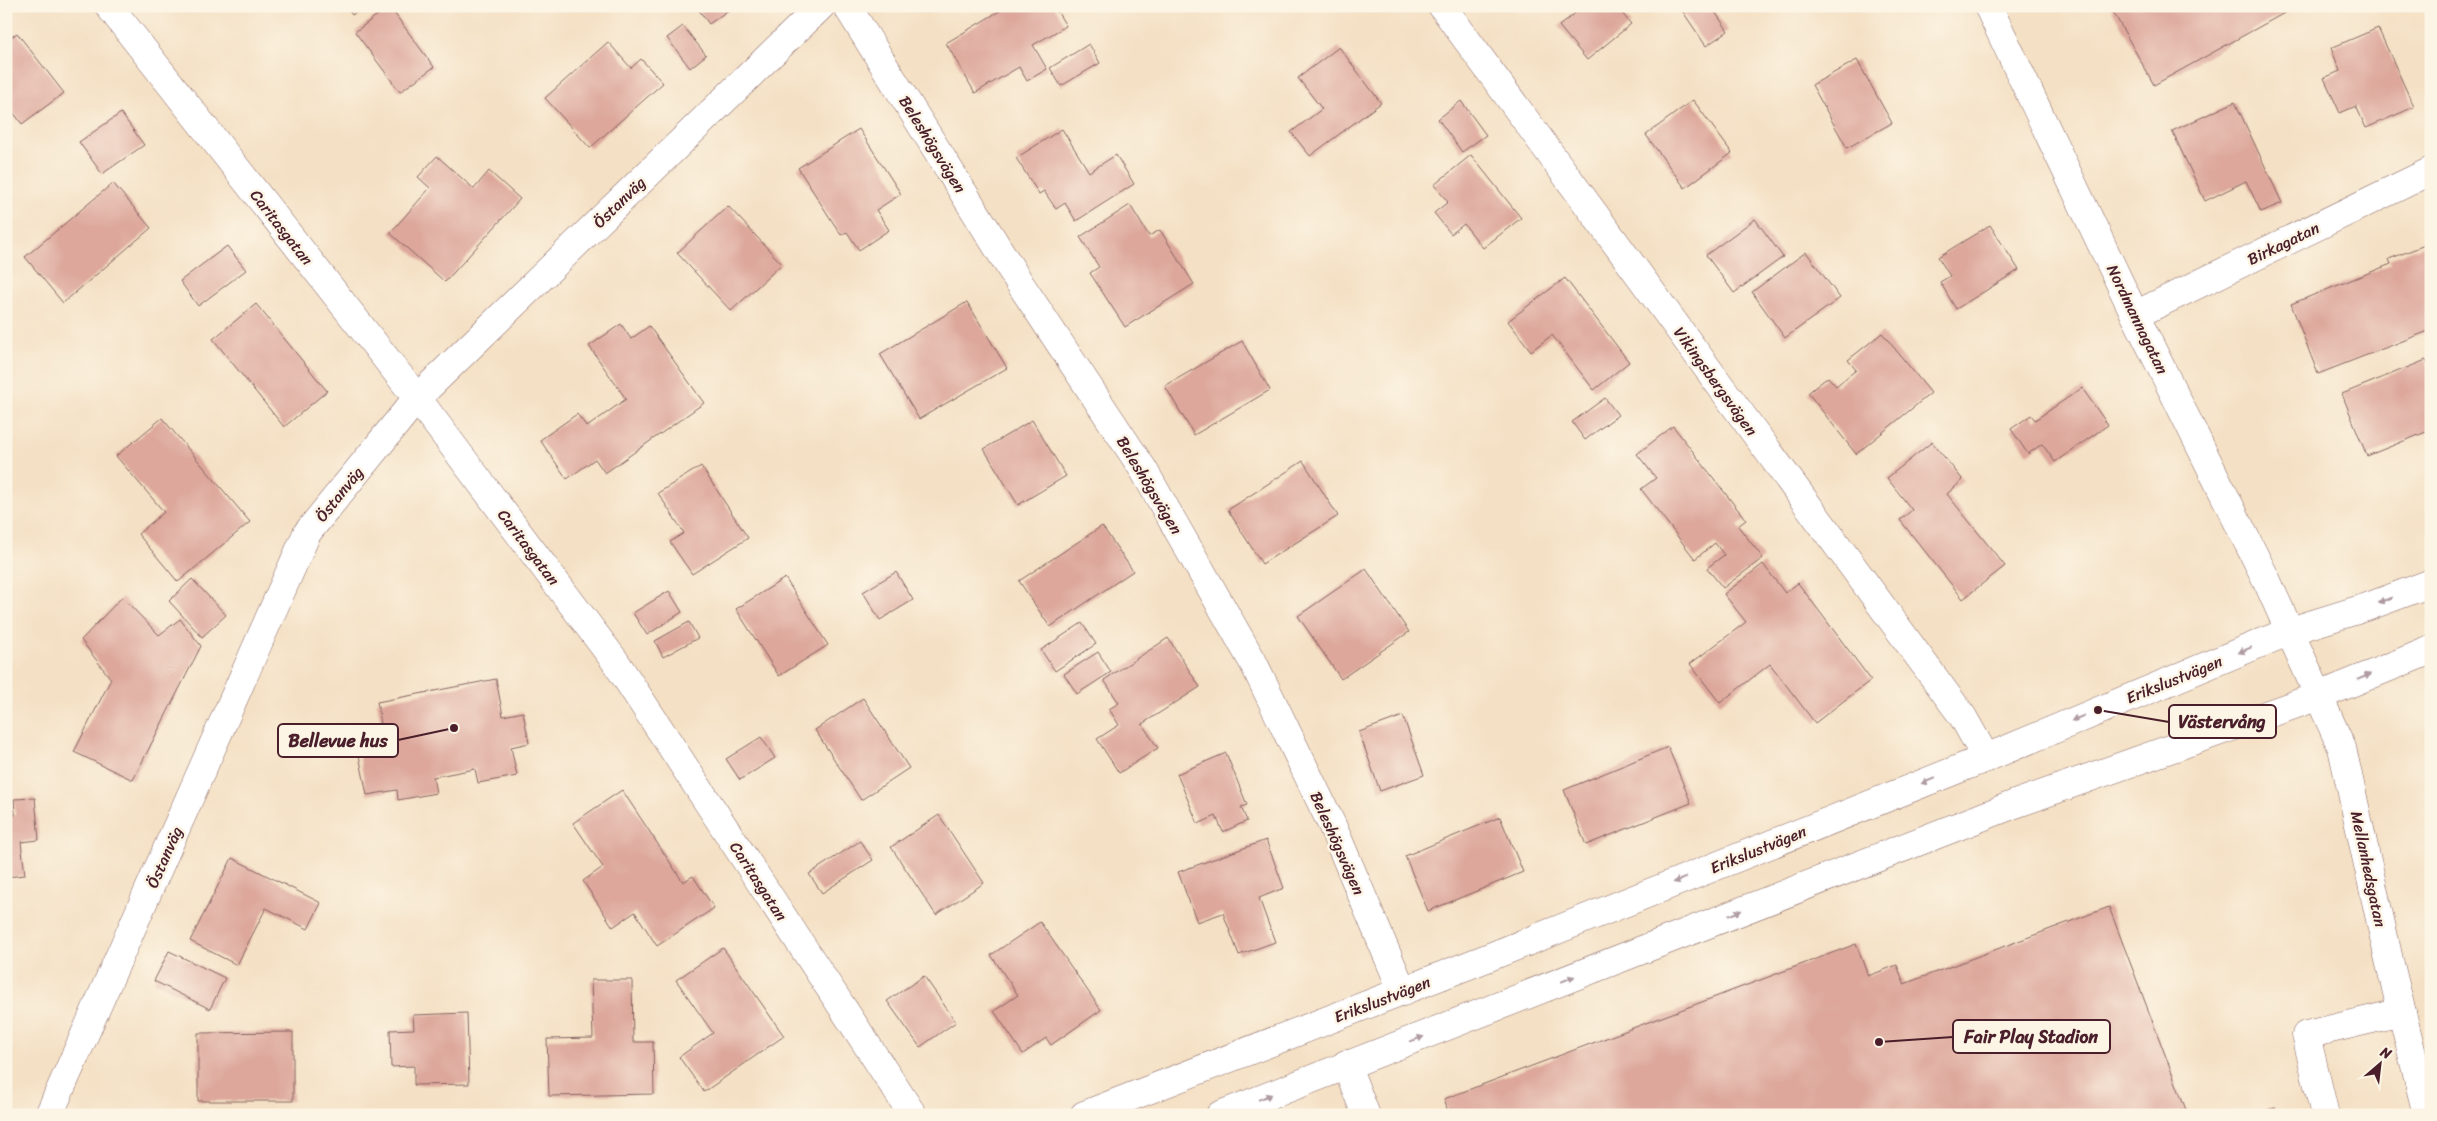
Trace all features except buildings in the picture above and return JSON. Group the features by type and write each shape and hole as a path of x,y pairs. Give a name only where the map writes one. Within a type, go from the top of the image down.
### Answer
{"street":[{"name":"Caritasgatan","path":"109,6 417,398 615,661 913,1115"},
{"name":"Östanväg","path":"49,1115 307,533 417,398 821,6"},
{"name":"Beleshögsvägen","path":"847,6 1021,285 1143,469 1253,662 1332,825 1403,992"},
{"name":"Vikingsbergsvägen","path":"1442,6 1963,717 1986,758"},
{"name":"Nordmannagatan","path":"1988,6 2290,632"},
{"name":"Birkagatan","path":"2136,315 2431,171"},
{"name":"Erikslustvägen","path":"1084,1115 1403,992 1986,758 2290,632 2368,607 2431,583"},
{"name":"Mellanhedsgatan","path":"2290,632 2342,748 2402,1012 2421,1046 2427,1115"},
{"path":"1220,1115 1346,1064 1423,1036 2015,804 2319,696 2431,650"},
{"path":"2325,1115 2306,1035 2402,1012"},
{"path":"1346,1064 1366,1115"}],"place":[{"name":"Västervång","path":"2098,710"},
{"name":"Bellevue hus","path":"454,728"},
{"name":"Fair Play Stadion","path":"1879,1042"}]}
